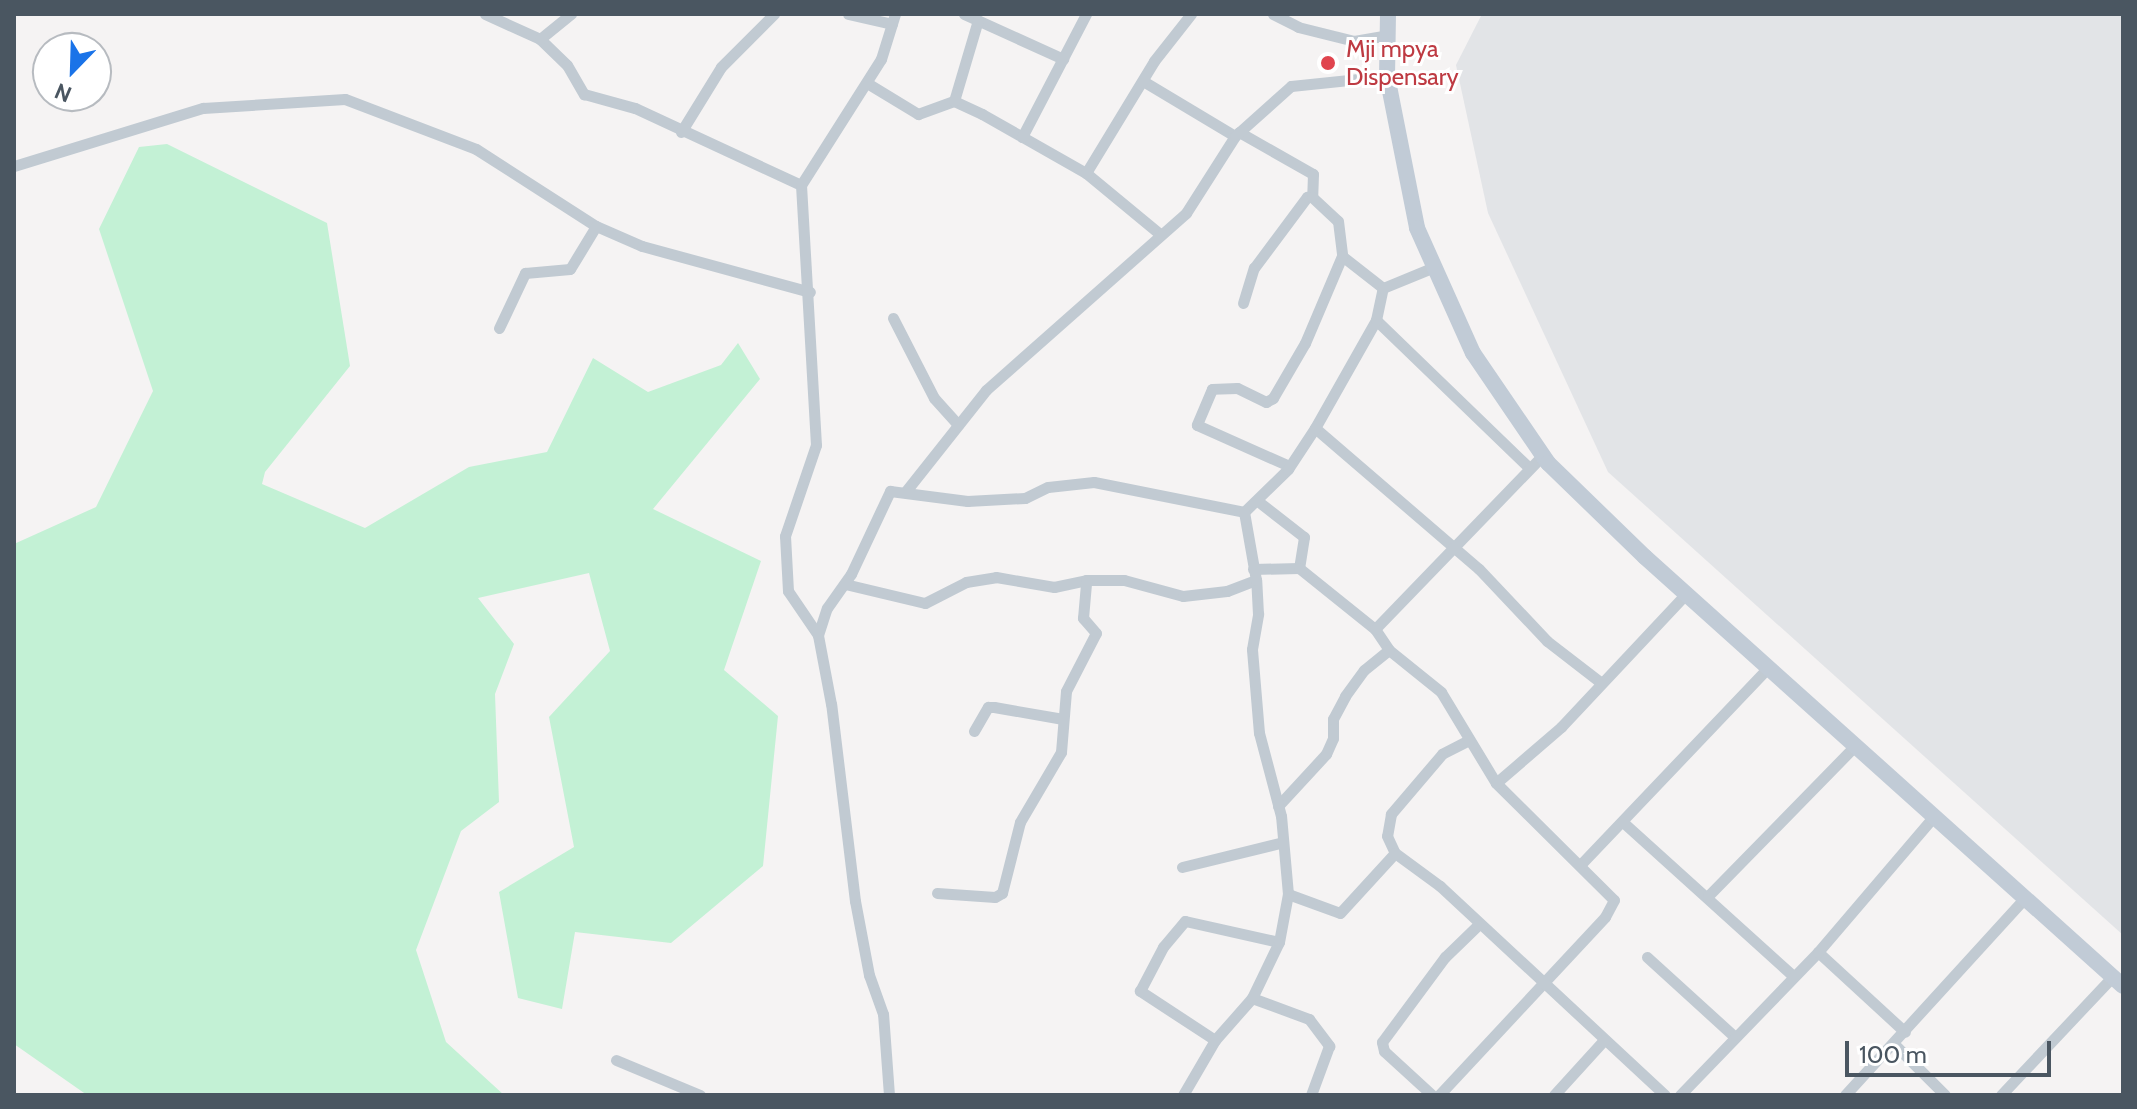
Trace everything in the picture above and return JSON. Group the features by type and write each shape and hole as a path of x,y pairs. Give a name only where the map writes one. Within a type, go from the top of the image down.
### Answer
{"main road":[{"path":"1388,14 1387,76 1406,186 1434,267 1473,353 1542,456 1686,594 2118,981"}],"street":[{"path":"485,14 540,39 567,65 584,94 635,108 681,132 801,185"},
{"path":"540,39 571,14"},
{"path":"681,132 721,67 774,14"},
{"path":"818,635 788,591 785,536 816,445 810,292 801,185 867,83 893,19 848,14"},
{"path":"964,14 1063,59"},
{"path":"1022,137 1086,14"},
{"path":"1086,173 1143,81 1191,14"},
{"path":"1273,14 1298,27 1354,41 1387,35"},
{"path":"954,101 978,20"},
{"path":"906,491 986,390 1186,213 1237,134 1291,86 1387,76"},
{"path":"1143,81 1313,174 1312,197 1338,221 1342,256 1305,343 1273,398 1266,402 1237,388 1212,389 1198,420 1200,427 1289,466"},
{"path":"867,83 918,114 954,101 1086,173 1161,235"},
{"path":"14,166 203,108 345,99 476,149 596,226 682,259 810,292"},
{"path":"1243,303 1254,268 1307,197 1312,197"},
{"path":"499,328 525,273 570,269 596,226"},
{"path":"1342,256 1383,288"},
{"path":"1383,288 1434,267"},
{"path":"889,1095 883,1014 869,975 855,901 818,635 827,608 845,584 884,497 906,491 967,501 1025,498 1048,487 1094,482 1244,512 1259,502 1315,428 1376,320 1383,288"},
{"path":"893,318 934,398 958,425"},
{"path":"1376,320 1528,467"},
{"path":"1315,428 1449,547 1479,569 1547,641 1599,681"},
{"path":"1375,629 1449,547 1542,456"},
{"path":"1259,502 1304,537 1299,568"},
{"path":"1183,1095 1215,1040 1252,998 1279,942 1288,894 1278,806 1259,733 1252,649 1254,575 1244,512"},
{"path":"845,584 908,603 925,603 966,582 996,577 1054,587 1086,580 1124,580 1183,596 1227,591 1254,575 1299,568 1375,629 1389,650 1441,692 1496,783 1610,891 1612,906 1439,1095"},
{"path":"937,893 995,897 1002,893 1020,822 1061,752 1066,691 1096,633 1083,618 1086,580"},
{"path":"1496,783 1561,727 1599,681 1686,594"},
{"path":"1278,806 1326,754 1333,738 1333,719 1345,696 1364,670 1389,650"},
{"path":"1582,863 1625,824 1768,668"},
{"path":"974,731 988,707 1063,719"},
{"path":"1469,740 1442,754 1391,814 1387,836 1395,853 1440,886 1478,925 1544,981 1665,1095"},
{"path":"1708,896 1855,746"},
{"path":"1680,1095 1792,975 1818,952 1934,816"},
{"path":"1625,824 1792,975"},
{"path":"1182,867 1280,843"},
{"path":"1288,894 1340,913 1395,853"},
{"path":"1845,1095 2025,898"},
{"path":"1215,1040 1140,991 1163,947 1185,921 1279,942"},
{"path":"1432,1095 1384,1051 1382,1042 1445,957 1478,925"},
{"path":"1818,952 1905,1032"},
{"path":"1647,957 1735,1037"},
{"path":"2001,1095 2118,981"},
{"path":"1252,998 1309,1019 1329,1046 1311,1095"},
{"path":"1554,1095 1604,1040"},
{"path":"1894,1044 1945,1095"},
{"path":"616,1060 700,1095"}],"shaded area":[{"path":"1482,14 2123,14 2123,935 1608,472 1488,213 1456,65"}],"green space":[{"path":"167,144 327,223 350,366 265,472 262,484 365,528 469,467 547,452 593,358 648,392 721,365 738,343 760,379 653,509 761,561 724,670 778,716 763,866 671,943 575,932 562,1009 518,998 499,892 574,847 549,717 610,651 589,573 478,598 514,644 495,694 499,802 461,831 416,950 446,1042 504,1095 87,1095 14,1044 14,544 96,507 153,391 99,229 139,147"}],"place":[{"name":"Mji mpya Dispensary","path":"1328,63"}]}
